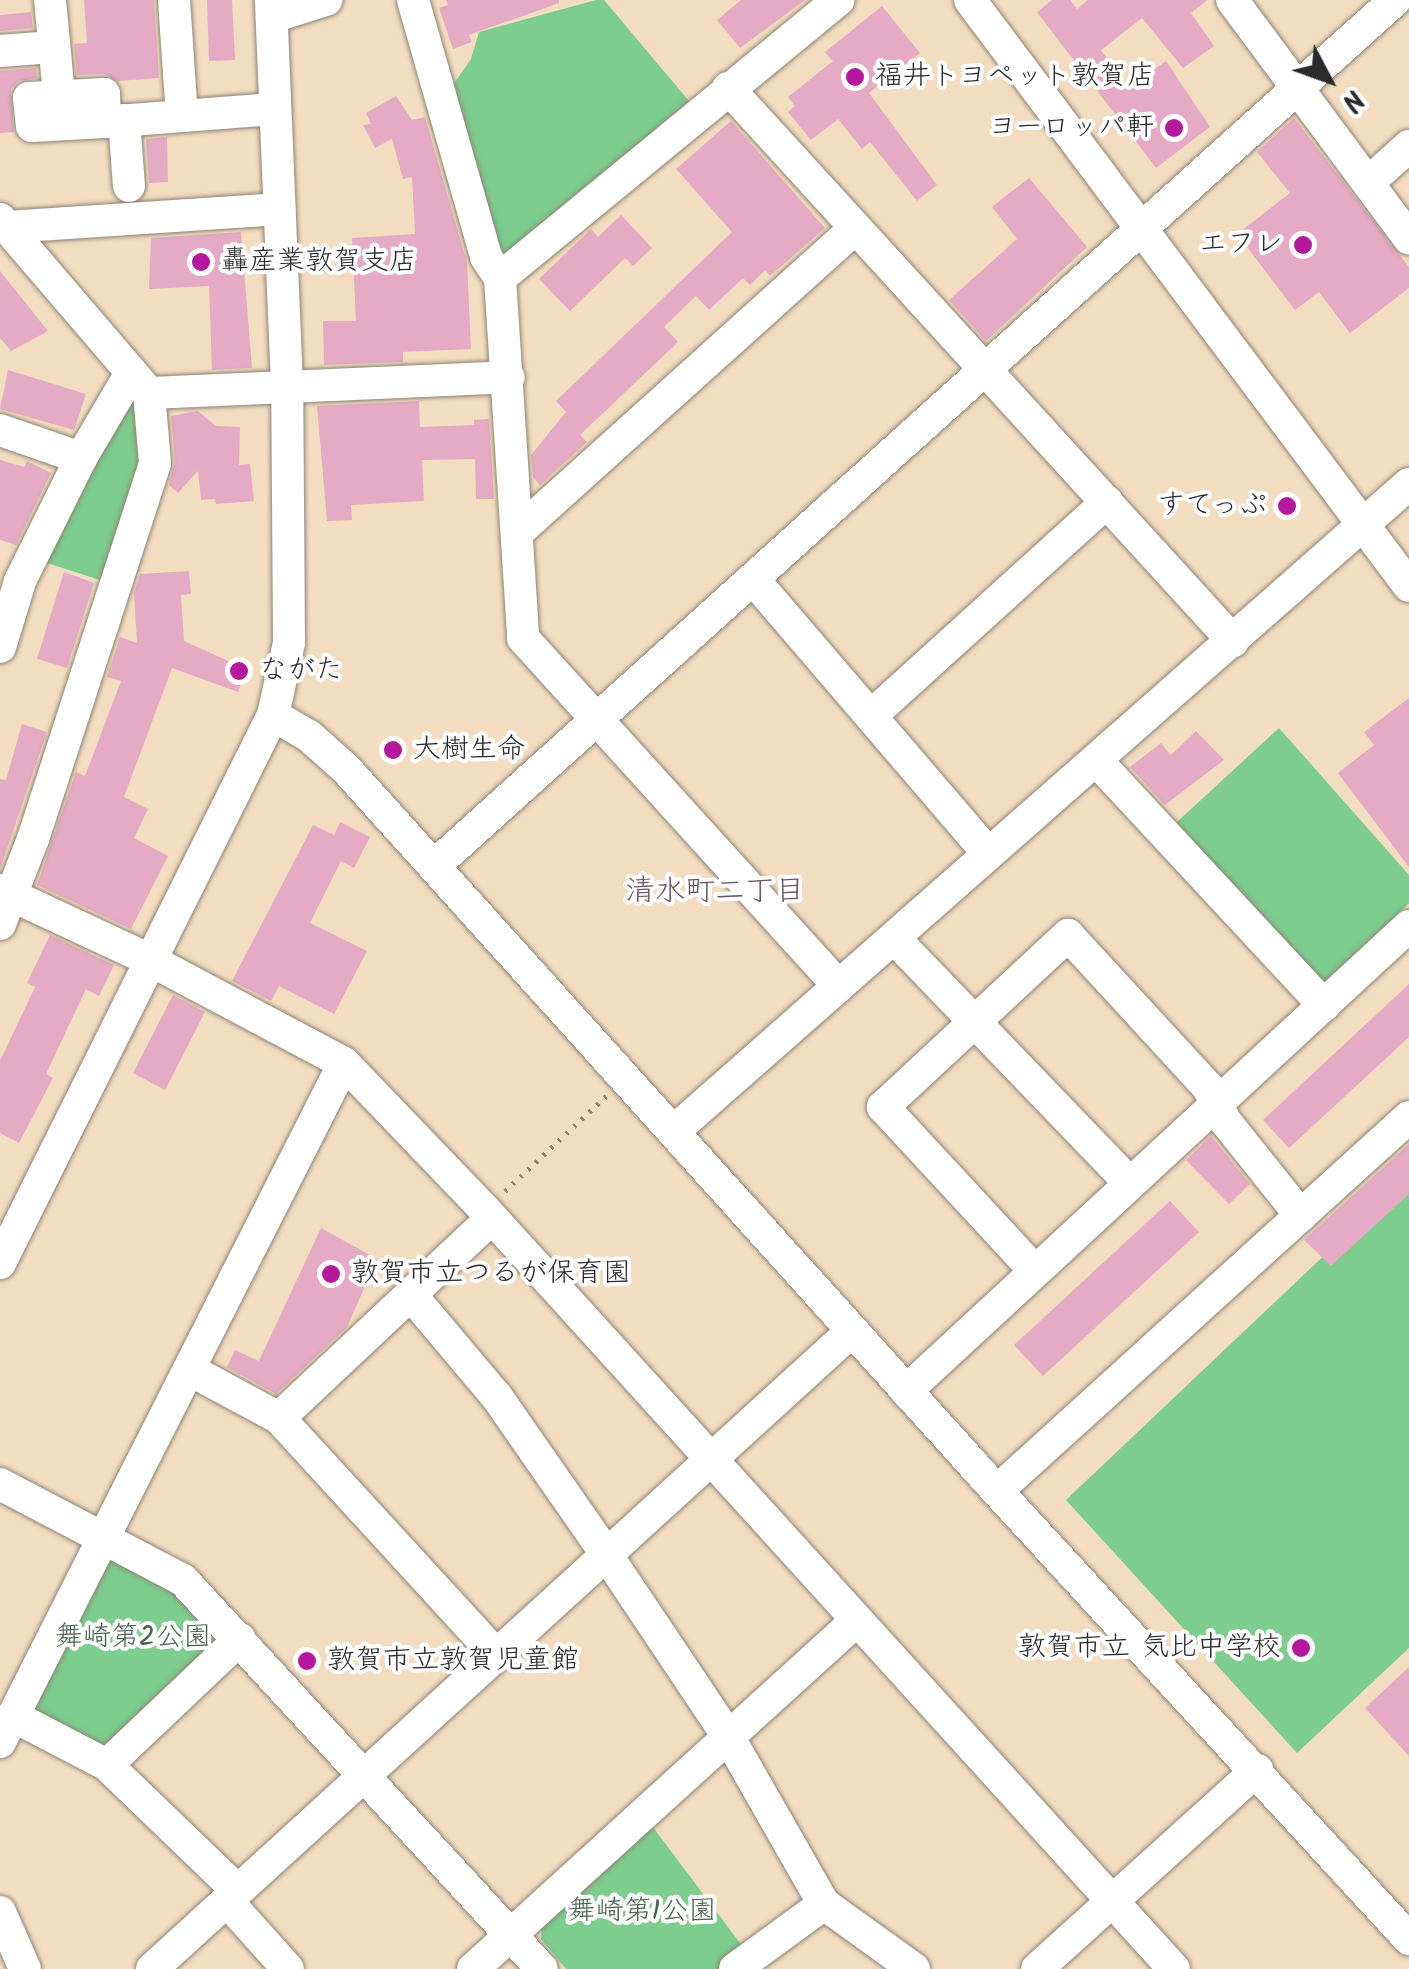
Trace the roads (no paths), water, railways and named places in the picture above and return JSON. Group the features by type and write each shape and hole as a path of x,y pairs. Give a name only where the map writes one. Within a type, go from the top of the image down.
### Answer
{"street":[{"path":"50,0 59,96 29,98 32,126 274,109"},
{"path":"174,0 182,116"},
{"path":"0,1263 273,715 292,610 271,8 326,0"},
{"path":"413,0 486,258 500,278 524,638 839,986"},
{"path":"500,278 838,0"},
{"path":"970,0 1409,586"},
{"path":"1232,0 1409,238"},
{"path":"434,866 599,721 982,368 1395,0"},
{"path":"0,51 53,48"},
{"path":"728,88 1233,641"},
{"path":"115,121 129,186"},
{"path":"1368,183 1409,146"},
{"path":"4,223 279,209"},
{"path":"4,223 140,383 155,463 4,902 152,961 344,1063 1174,1969"},
{"path":"519,531 854,229"},
{"path":"140,383 287,385 509,376"},
{"path":"0,647 10,578 81,458 140,383"},
{"path":"0,430 81,458"},
{"path":"674,1132 1409,484"},
{"path":"874,714 1107,502"},
{"path":"753,579 874,714 990,854"},
{"path":"273,715 309,736 346,769 997,1491 1409,1938"},
{"path":"1096,760 1324,1005"},
{"path":"906,1390 1409,926"},
{"path":"1034,1271 884,1107 1068,935 1208,1087 1226,1122 1301,1216"},
{"path":"894,938 1130,1183"},
{"path":"288,1969 232,1896 107,1765 6,1729 344,1063"},
{"path":"997,1491 1409,1117"},
{"path":"279,1418 411,1295 487,1215"},
{"path":"411,1295 497,1397 606,1554 728,1736 824,1904 914,1969"},
{"path":"152,1969 852,1330"},
{"path":"190,1370 279,1418 496,1655"},
{"path":"0,1484 183,1580 542,1969"},
{"path":"473,1969 856,1621"},
{"path":"107,1765 240,1639"},
{"path":"1036,1969 1257,1770"},
{"path":"735,1969 824,1904"},
{"path":"0,1912 25,1969"}],"place":[{"name":"福井トヨペット敦賀店","path":"855,77"},
{"name":"ヨーロッパ軒","path":"1174,128"},
{"name":"エフレ","path":"1303,245"},
{"name":"轟産業敦賀支店","path":"201,262"},
{"name":"すてっぷ","path":"1287,506"},
{"name":"ながた","path":"239,671"},
{"name":"大樹生命","path":"393,750"},
{"name":"敦賀市立つるが保育園","path":"331,1274"},
{"name":"敦賀市立 気比中学校","path":"1301,1648"},
{"name":"敦賀市立敦賀児童館","path":"307,1661"}],"district":[{"name":"清水町二丁目","path":"715,892"}],"park label":[{"name":"舞崎第2公園","path":"133,1638"},
{"name":"舞崎第1公園","path":"642,1912"}]}
